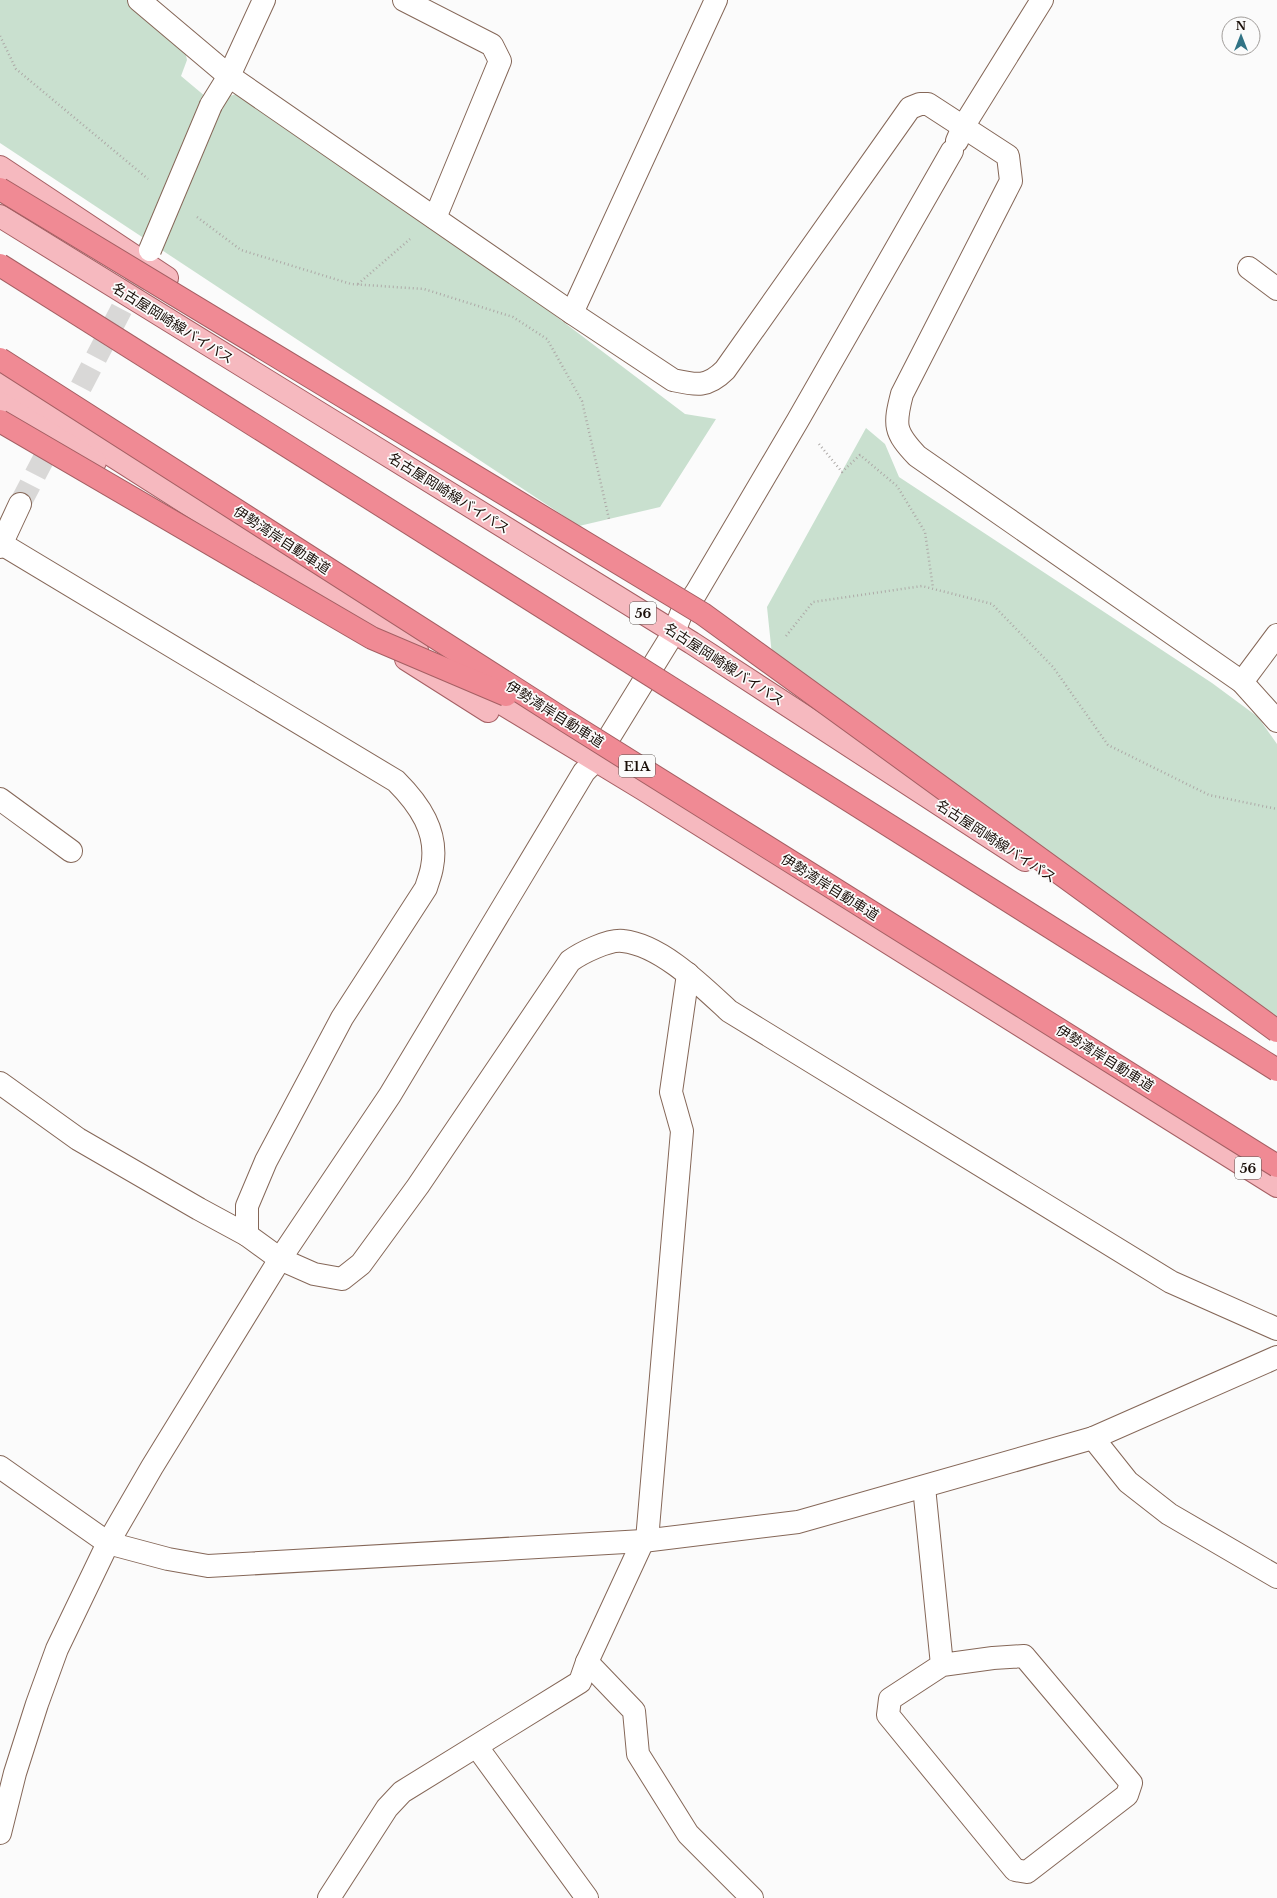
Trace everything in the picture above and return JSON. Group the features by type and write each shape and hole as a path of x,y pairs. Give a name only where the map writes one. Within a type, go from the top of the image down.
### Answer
{"highway":[{"path":"0,189 703,614 1277,1031"},
{"path":"0,265 1277,1070"},
{"name":"伊勢湾岸自動車道","path":"0,359 566,721 1277,1166"},
{"path":"0,421 372,638 566,721"}],"main road":[{"path":"0,167 147,257 678,623"},
{"name":"名古屋岡崎線バイパス","path":"0,216 678,623 1277,1024"},
{"name":"56","path":"0,384 502,705 589,767 642,789 1277,1186"},
{"path":"0,403 589,767"}],"street":[{"path":"139,0 229,76 572,313 673,380 689,384 703,384 715,380 725,370 910,108 920,104 928,104 1008,156 1011,182 902,394 897,413 897,430 904,443 917,456 1242,682 1277,721"},
{"path":"134,283 147,257 210,105 229,76 264,0"},
{"path":"404,0 492,45 500,61 435,218"},
{"path":"572,313 716,0"},
{"path":"0,1833 15,1773 37,1704 57,1649 108,1543 152,1466 280,1259 390,1095 678,623 798,420 952,151 963,127 1042,0"},
{"path":"1249,268 1277,289"},
{"path":"20,504 1,545 396,782 412,797 429,825 434,850 432,867 426,888 342,1018 266,1160 247,1206 247,1235"},
{"path":"1242,682 1277,635"},
{"path":"0,799 72,851"},
{"path":"0,1083 78,1139 247,1235 280,1259 314,1274 342,1279 362,1264 418,1186 570,961 582,952 622,940 646,946 688,974 729,1011 1164,1278 1277,1329"},
{"path":"337,1894 387,1808 402,1792 580,1682 587,1662 645,1540 682,1131 671,1092 688,974"},
{"path":"0,1467 108,1543 168,1559 208,1566 645,1540 798,1522 924,1487 1093,1438 1277,1358"},
{"path":"1093,1438 1128,1482 1169,1514 1277,1577"},
{"path":"924,1487 942,1665"},
{"path":"1024,1656 1131,1783 1127,1796 1027,1872 1015,1870 888,1715 890,1699 942,1665 993,1658 1024,1656"},
{"path":"587,1662 634,1711 638,1754 688,1834 752,1898"},
{"path":"477,1747 587,1898"}],"path":[{"path":"0,36 16,69 153,183"},
{"path":"196,216 241,250 350,284 424,289 513,317 547,339 582,401 609,519 615,524"},
{"path":"358,285 435,218"},
{"path":"798,420 842,472 860,455 897,486 925,532 932,588"},
{"path":"786,637 813,602 922,586 992,604 1053,667 1108,745 1209,795 1277,809"}],"green space":[{"path":"0,0 137,0 182,38 187,60 181,76 212,102 254,88 685,414 716,419 660,507 579,526 0,143"},
{"path":"866,428 885,444 899,477 1212,683 1258,717 1277,744 1277,1027 772,655 767,607"}],"tunnel":[{"path":"20,504 135,283"}]}
